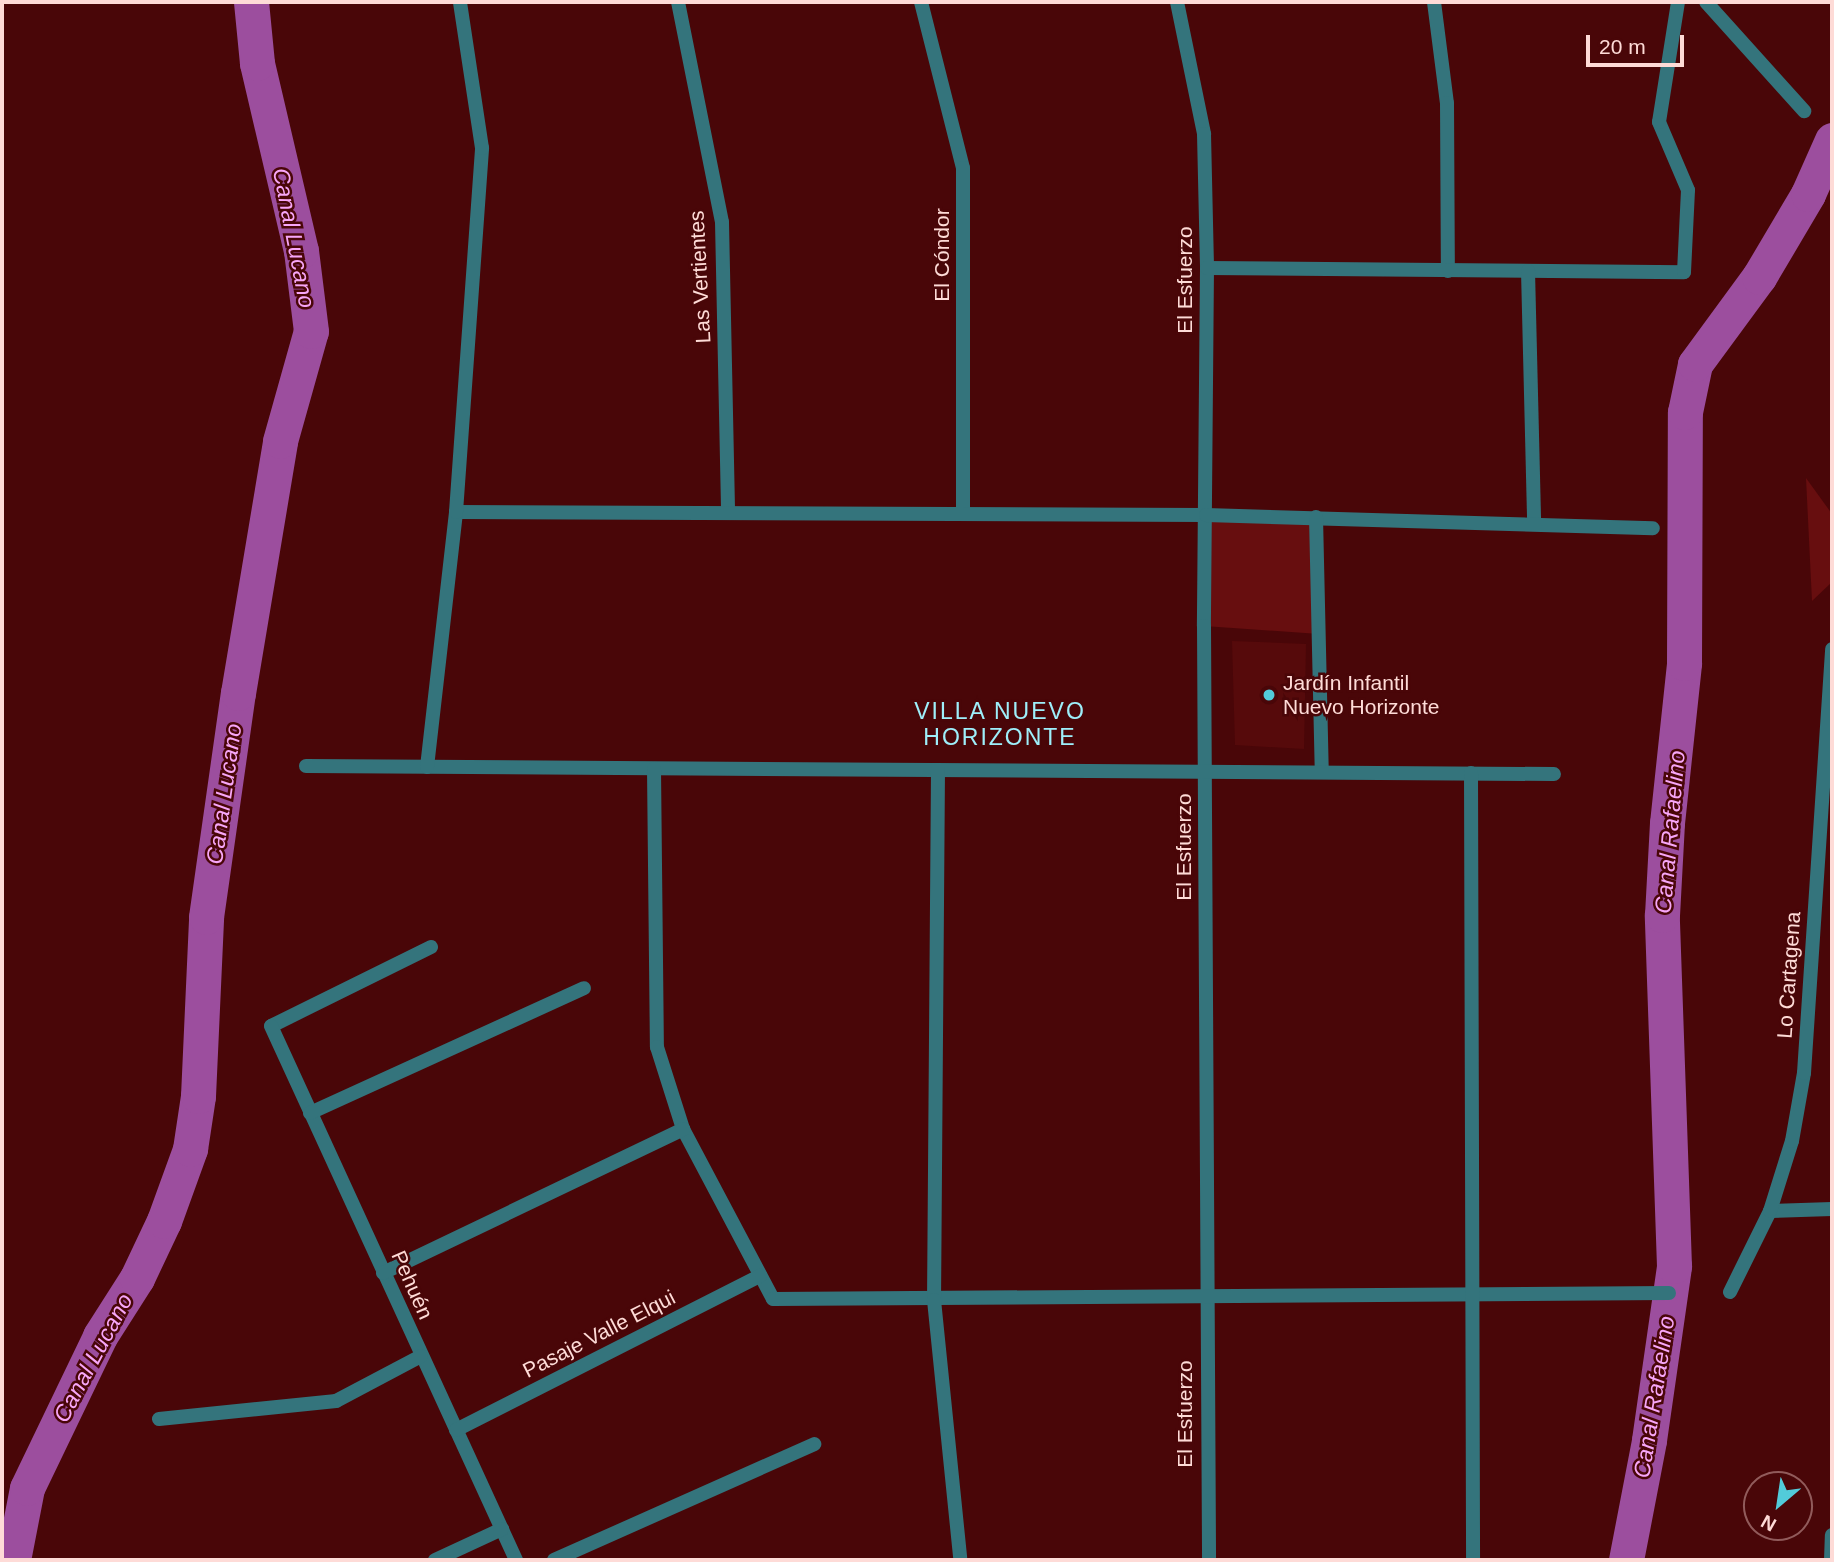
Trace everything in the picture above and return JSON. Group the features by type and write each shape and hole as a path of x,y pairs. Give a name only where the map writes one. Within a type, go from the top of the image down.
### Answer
{"street":[{"path":"427,767 456,512 482,148 460,2"},
{"name":"Las Vertientes","path":"678,2 722,222 728,512"},
{"name":"El Cóndor","path":"921,2 963,168 963,513"},
{"name":"El Esfuerzo","path":"1177,2 1204,134 1208,268 1205,1298 1209,1560"},
{"path":"1434,2 1447,103 1448,271"},
{"path":"1208,268 1684,272 1688,190 1659,122 1678,2"},
{"path":"1706,2 1804,111"},
{"path":"1528,271 1534,524"},
{"path":"456,512 1206,515 1653,528"},
{"path":"1317,517 1322,772"},
{"name":"Lo Cartagena","path":"1730,1292 1770,1211 1792,1141 1804,1073 1832,649"},
{"path":"306,766 1554,774"},
{"path":"654,769 657,1047 683,1129 772,1299 1669,1293"},
{"path":"938,770 934,1300 960,1558"},
{"path":"1471,773 1473,1560"},
{"name":"Pehuén","path":"431,947 271,1026 516,1560"},
{"path":"310,1113 584,988"},
{"path":"383,1273 683,1129"},
{"path":"1770,1211 1832,1209"},
{"name":"Pasaje Valle Elqui","path":"456,1430 760,1276"},
{"path":"159,1419 336,1401 421,1356"},
{"path":"554,1560 814,1444"},
{"path":"435,1560 502,1529"},
{"path":"1831,1560 1832,1535"}],"shaded area":[{"path":"1806,478 1832,514 1832,582 1812,601"},
{"path":"1206,515 1316,517 1319,634 1204,626"},
{"name":"Jardín Infantil Nuevo Horizonte","path":"1232,641 1306,644 1304,749 1235,745"}],"waterway":[{"name":"Canal Lucano","path":"13,1560 27,1488 100,1336 137,1278 164,1221 190,1149 198,1096 206,917 238,693 280,441 311,331 301,251 257,63 251,2"},
{"name":"Canal Rafaelino","path":"1626,1560 1649,1440 1674,1266 1662,915 1667,823 1684,663 1685,412 1695,364 1759,277 1808,194 1832,140"}],"place":[{"name":"Jardín Infantil Nuevo Horizonte","path":"1269,695"}],"district":[{"name":"VILLA NUEVO HORIZONTE","path":"1000,724"}]}
